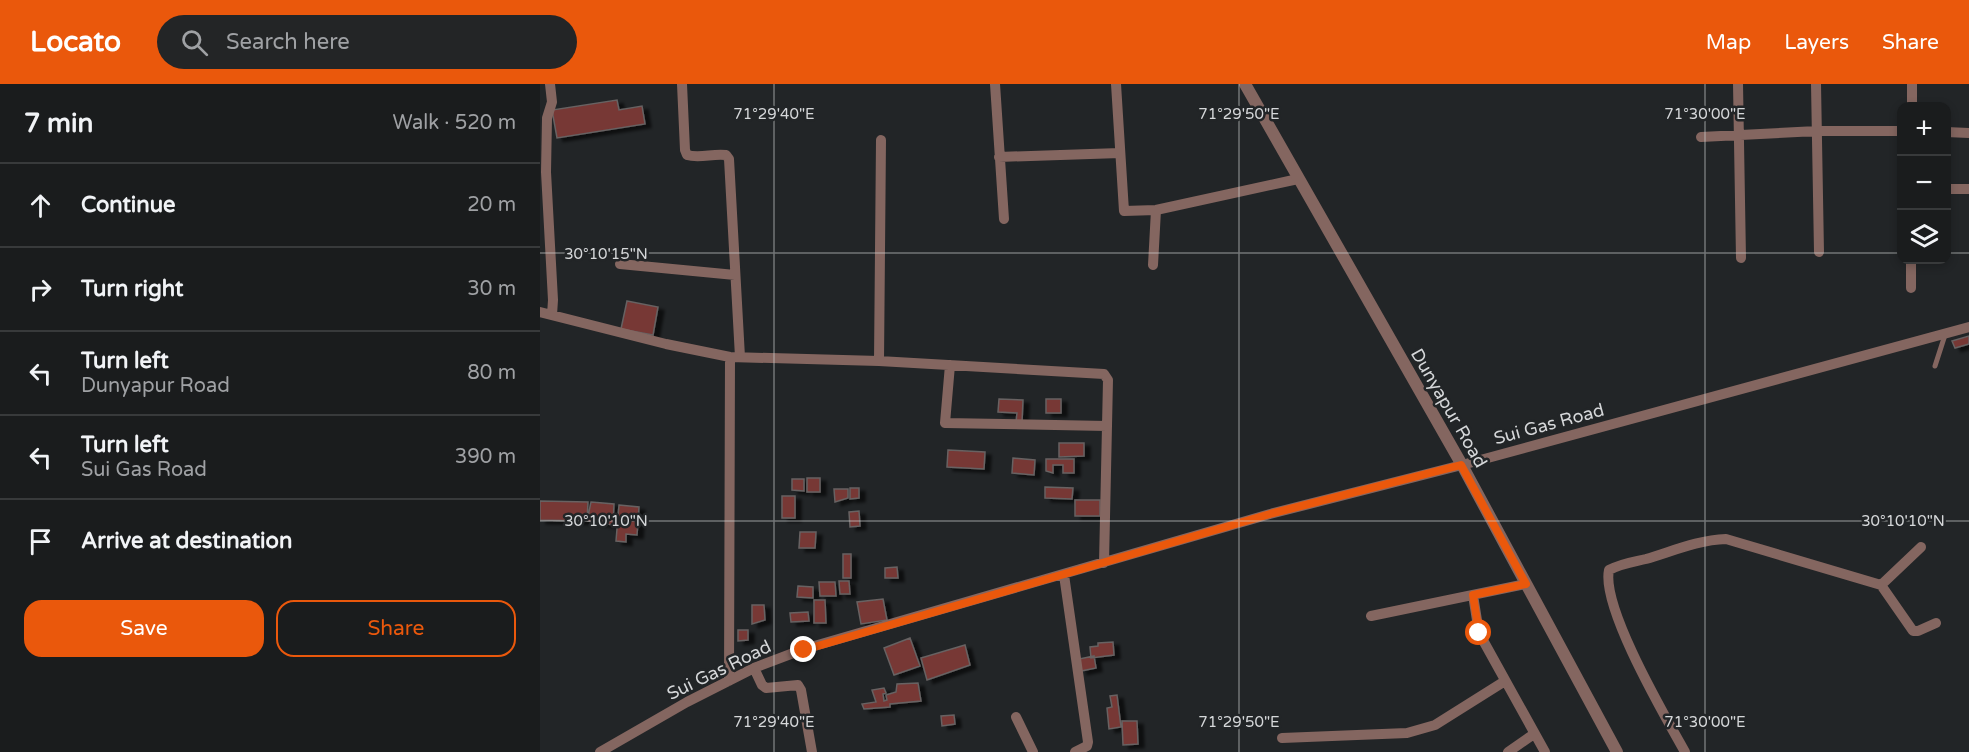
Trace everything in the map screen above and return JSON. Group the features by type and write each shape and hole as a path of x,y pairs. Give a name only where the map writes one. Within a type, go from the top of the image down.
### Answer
{"street":[{"path":"550,84 552,102 547,118 546,172 552,315"},
{"path":"682,84 687,155 693,157 721,154 726,155 729,159 735,274 729,681"},
{"path":"995,84 1004,219"},
{"path":"1116,84 1124,211 1156,210 1298,179"},
{"name":"Dunyapur Road","path":"1245,84 1461,465 1617,752"},
{"path":"1738,84 1741,258"},
{"path":"1816,84 1819,252"},
{"path":"1912,84 1912,102"},
{"path":"1701,137 1817,130 1897,131"},
{"path":"1951,132 1969,133"},
{"path":"879,361 882,140"},
{"path":"999,157 1120,153"},
{"path":"1951,189 1969,189"},
{"path":"1154,265 1156,210"},
{"path":"620,264 735,274"},
{"path":"1911,264 1911,288"},
{"path":"540,312 666,344 735,357 879,361 1104,374 1108,380 1104,563"},
{"name":"Sui Gas Road","path":"600,752 687,702 754,668 804,650 1270,514 1461,465 1969,327"},
{"path":"950,365 945,423 1107,426"},
{"path":"1685,752 1651,690 1621,627 1608,578 1609,570 1621,564 1643,560 1709,539 1726,539 1881,585 1910,630 1918,631 1935,623"},
{"path":"1881,585 1921,547"},
{"path":"1064,575 1088,742 1087,746 1075,752"},
{"path":"1371,616 1526,584"},
{"path":"1473,595 1479,633 1545,752"},
{"path":"754,668 762,685 766,688 798,685 801,690 812,752"},
{"path":"1282,738 1407,733 1435,725 1505,681"},
{"path":"1016,717 1033,752"},
{"path":"1508,752 1534,734"}],"lane":[{"path":"1935,366 1946,334"}],"building":[{"path":"617,100 619,110 642,106 645,124 557,138 552,110"},
{"path":"627,301 658,307 653,335 621,329"},
{"path":"1969,336 1969,344 1955,348 1952,341"},
{"path":"999,399 1023,400 1022,422 1016,422 1017,413 998,412"},
{"path":"1046,399 1061,399 1061,413 1046,413"},
{"path":"1059,443 1084,443 1084,456 1059,457"},
{"path":"948,450 985,452 984,469 947,467"},
{"path":"1013,458 1035,460 1034,475 1012,473"},
{"path":"1046,459 1074,459 1074,473 1063,473 1063,465 1053,465 1053,473 1046,471"},
{"path":"807,478 820,478 820,492 807,492"},
{"path":"792,479 804,479 804,491 792,490"},
{"path":"1045,487 1073,488 1072,499 1045,498"},
{"path":"850,488 859,488 859,498 850,499"},
{"path":"834,489 848,489 848,498 835,502"},
{"path":"782,496 795,496 795,518 782,518"},
{"path":"1075,500 1100,500 1100,516 1075,516"},
{"path":"540,501 588,502 587,521 540,520"},
{"path":"591,502 614,504 613,525 587,521"},
{"path":"619,505 639,507 637,535 626,534 626,542 616,541"},
{"path":"859,511 860,526 850,527 849,512"},
{"path":"800,532 816,532 815,548 799,548"},
{"path":"843,554 851,554 851,578 843,578"},
{"path":"897,567 898,578 885,578 885,568"},
{"path":"839,581 849,581 850,594 840,594"},
{"path":"819,582 835,582 836,596 820,596"},
{"path":"798,586 813,587 813,598 797,597"},
{"path":"883,599 887,620 861,624 857,602"},
{"path":"814,600 825,600 826,623 814,623"},
{"path":"752,605 764,605 765,620 752,624"},
{"path":"808,612 809,621 791,622 790,613"},
{"path":"738,630 748,630 748,640 738,641"},
{"path":"910,638 920,666 894,675 884,648"},
{"path":"1113,642 1114,655 1091,658 1090,647 1098,646 1098,643"},
{"path":"965,645 970,665 927,680 921,658"},
{"path":"1094,656 1096,668 1081,671 1079,659"},
{"path":"918,683 921,701 864,709 862,704 876,702 872,690 884,688 886,693 883,694 884,701 887,700 886,695 896,692 897,684"},
{"path":"1117,695 1121,727 1109,729 1107,708 1112,707 1110,696"},
{"path":"954,715 955,724 942,726 941,716"},
{"path":"1122,721 1137,721 1138,744 1123,745"}],"route":[{"path":"804,650 1270,514 1461,465 1526,584 1473,595 1479,633"}]}
